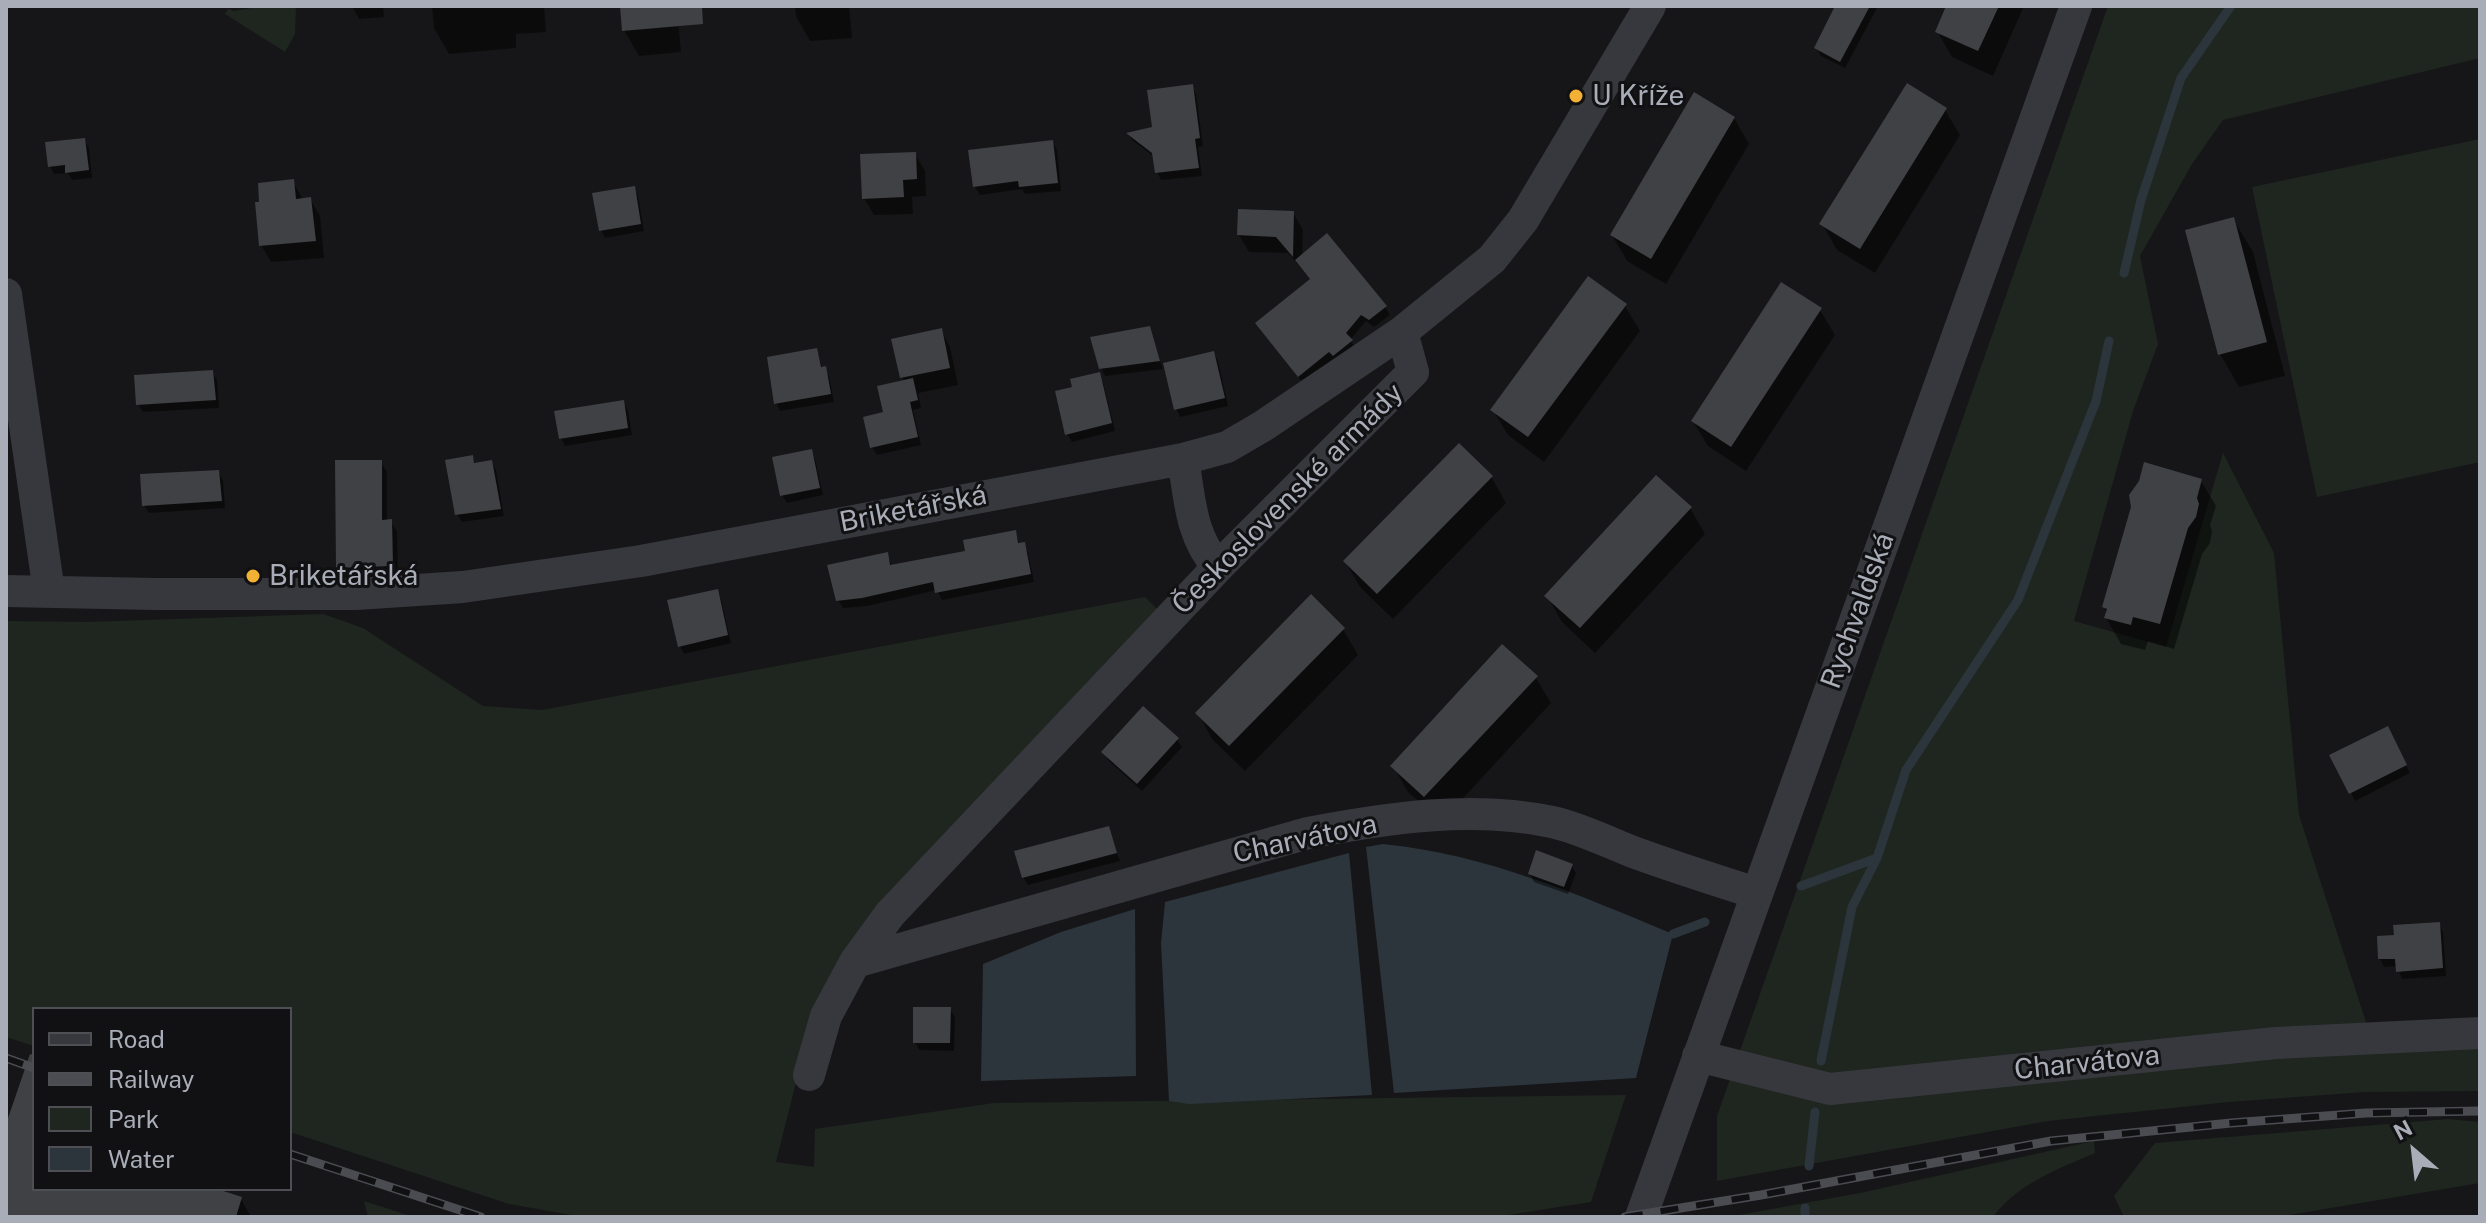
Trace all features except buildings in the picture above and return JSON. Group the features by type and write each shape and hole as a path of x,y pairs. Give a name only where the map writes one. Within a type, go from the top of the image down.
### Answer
{"street":[{"path":"1402,332 1492,259 1523,220 1650,6"},
{"name":"Rychvaldská","path":"1641,1217 2076,6"},
{"path":"6,294 49,592"},
{"name":"Briketářská","path":"6,591 356,594 463,587 641,561 1183,459 1227,447 1402,332"},
{"name":"Československé armády","path":"809,1075 826,1016 855,962 890,914 1218,567 1413,372 1402,332"},
{"path":"1183,459 1196,533 1204,551 1218,567"},
{"name":"Charvátova","path":"855,962 1308,833 1425,816 1512,815 1556,823 1679,869 1756,893"},
{"name":"Charvátova","path":"1698,1056 1830,1089 2276,1043 2480,1033"}],"green space":[{"path":"263,6 296,6 295,34 285,52 225,14 228,9 234,11"},
{"path":"2108,6 2480,6 2480,58 2223,120 2192,164 2140,256 2158,344 2133,411 2074,621 2166,647 2223,453 2274,553 2299,815 2375,1050 2480,1046 2480,1091 2365,1092 2229,1102 2048,1121 1717,1181 1717,1116"},
{"path":"2480,139 2480,462 2317,497 2252,187"},
{"path":"1145,597 1160,612 861,928 806,1043 776,1162 814,1167 815,1129 994,1103 1626,1095 1591,1202 1495,1217 583,1217 509,1204 292,1133 292,1007 32,1007 32,1045 6,1037 6,621 87,622 323,614 363,628 483,706 542,710"},
{"path":"2448,1119 2480,1122 2480,1183 2277,1217 2124,1217 2114,1196 2155,1143"},
{"path":"2094,1141 2095,1153 2026,1186 1993,1217 1728,1217 1860,1193"},
{"path":"364,1201 414,1217 368,1217"}],"water":[{"path":"1383,844 1459,857 1531,878 1673,934 1636,1078 1394,1093 1366,847"},
{"path":"1349,853 1372,1095 1189,1104 1169,1101 1161,943 1165,902"},
{"path":"1135,909 1136,1076 981,1081 983,964 1061,932"}],"waterway":[{"path":"2124,273 2141,200 2181,78 2231,6"},
{"path":"1821,1061 1852,907 1877,858 1906,770 2018,600 2096,401 2109,341"},
{"path":"1801,886 1877,858"},
{"path":"1673,934 1705,922"},
{"path":"1809,1166 1815,1112"},
{"path":"1805,1208 1805,1217"}],"railway":[{"path":"6,1058 32,1067"},
{"path":"1625,1217 2051,1141 2366,1113 2480,1111"},
{"path":"292,1155 481,1217"}],"place":[{"name":"U Kříže","path":"1576,96"},
{"name":"Briketářská","path":"253,576"}]}
